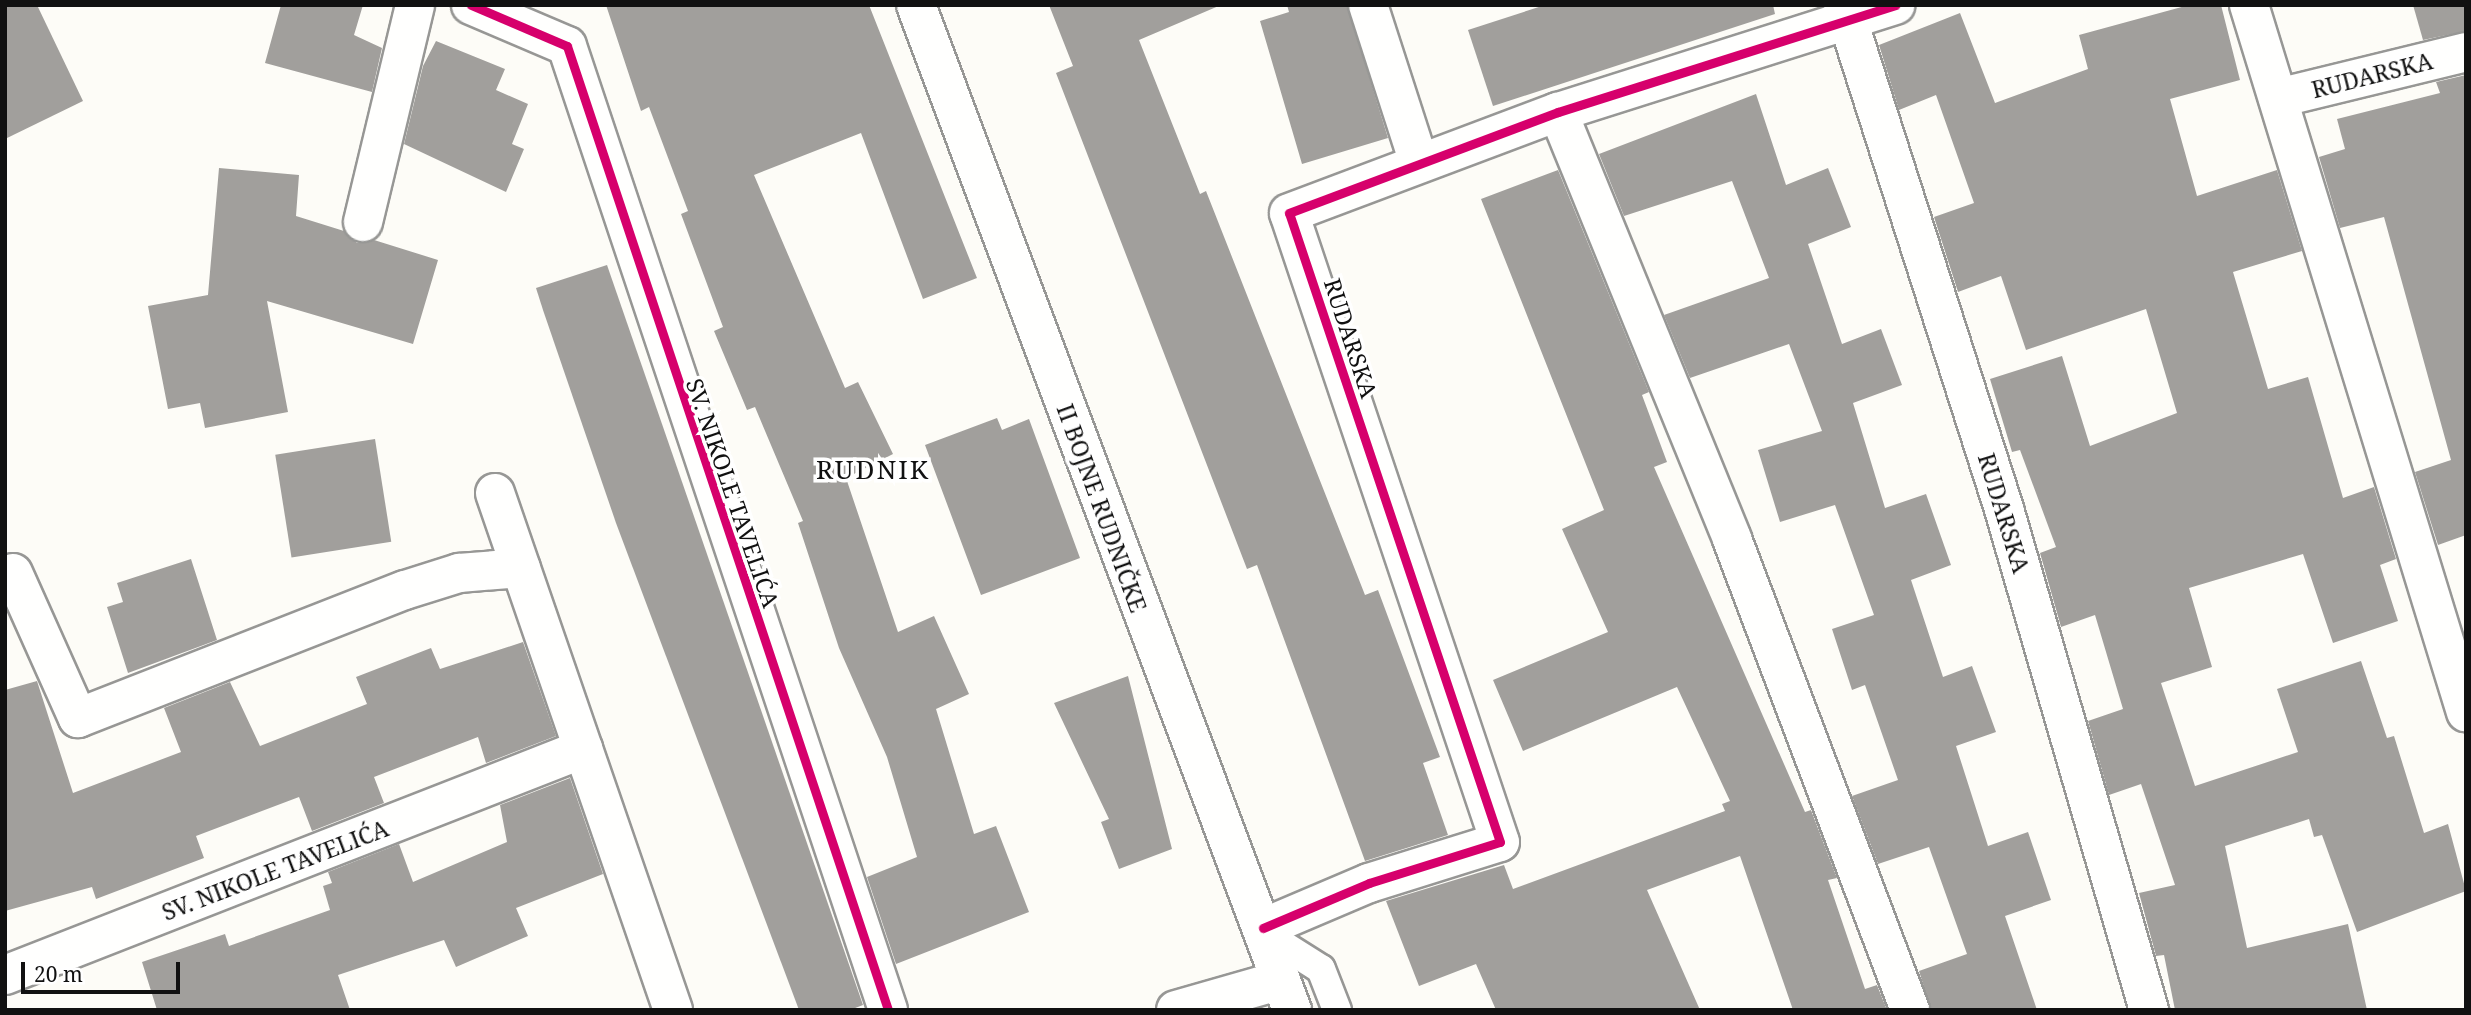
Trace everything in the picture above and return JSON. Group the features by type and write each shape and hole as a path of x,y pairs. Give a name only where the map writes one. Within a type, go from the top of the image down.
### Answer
{"street":[{"path":"363,222 415,5"},
{"name":"SV. NIKOLE TAVELIĆA","path":"471,5 568,46 888,1010"},
{"name":"II BOJNE RUDNIČKE","path":"916,5 1286,995"},
{"path":"1368,5 1419,163"},
{"name":"RUDARSKA","path":"1263,930 1369,883 1500,842 1289,212 1558,112 1845,12 1895,5"},
{"path":"2249,5 2466,712"},
{"name":"RUDARSKA","path":"1845,12 2004,509 2149,1010"},
{"name":"RUDARSKA","path":"2278,98 2466,52"},
{"path":"1558,112 1732,539 1910,1010"},
{"path":"495,494 673,1010"},
{"path":"13,573 78,718 405,590 459,573 521,568"},
{"name":"SV. NIKOLE TAVELIĆA","path":"5,975 583,749"},
{"path":"1176,1010 1286,995"}],"lane":[{"path":"1263,930 1321,969 1337,1010"}],"building":[{"path":"5,5 37,5 83,101 5,139"},
{"path":"281,5 363,5 354,35 382,48 372,92 265,63"},
{"path":"606,5 869,5 977,278 923,299 861,133 754,175 845,388 858,382 893,454 846,478 898,632 934,616 969,694 936,709 974,834 996,826 1029,912 896,964 867,877 917,857 887,757 839,648 798,523 803,521 755,407 747,410 714,331 723,327 681,214 688,211 649,107 641,111"},
{"path":"1049,5 1221,5 1139,40 1200,194 1206,191 1365,595 1378,590 1440,757 1423,763 1448,835 1365,861 1257,565 1247,569 1056,73 1073,66"},
{"path":"1287,5 1347,5 1388,138 1302,164 1260,21 1289,12"},
{"path":"1545,5 1773,5 1775,14 1493,106 1468,30"},
{"path":"2189,5 2221,5 2240,80 2170,99 2197,196 2277,170 2302,251 2233,272 2268,389 2308,377 2343,498 2374,487 2396,559 2380,565 2398,621 2333,643 2303,554 2189,588 2212,667 2161,683 2195,786 2298,752 2277,689 2361,661 2387,738 2394,736 2424,833 2448,824 2466,891 2357,932 2322,835 2314,837 2309,819 2225,846 2247,948 2348,924 2367,1010 2175,1010 2164,955 2156,956 2139,893 2175,885 2141,784 2109,795 2088,721 2123,709 2095,615 2061,627 2040,553 2056,547 2020,450 2012,452 1990,379 2062,356 2090,446 2177,413 2146,309 2026,350 2001,276 1958,292 1934,217 1974,203 1936,95 1899,110 1879,45 1960,13 1995,103 2088,69 2079,35"},
{"path":"2413,5 2466,5 2466,31 2423,40"},
{"path":"436,41 505,69 496,90 528,104 512,144 524,149 506,192 404,144 423,66"},
{"path":"2466,75 2466,535 2438,545 2415,472 2451,460 2384,217 2340,228 2319,157 2345,149 2337,119 2440,93 2436,82"},
{"path":"1756,94 1786,185 1828,168 1851,227 1808,244 1842,344 1881,329 1902,385 1853,403 1885,508 1926,494 1951,565 1911,580 1943,677 1972,666 1996,732 1956,746 1988,846 2028,832 2051,900 2005,916 2037,1010 1931,1010 1919,971 1967,954 1929,847 1878,864 1852,796 1898,780 1865,685 1852,690 1832,629 1874,615 1835,505 1780,522 1758,450 1822,431 1789,344 1690,378 1664,315 1769,278 1732,181 1624,216 1599,154"},
{"path":"219,168 299,175 296,216 344,231 357,243 374,240 438,260 413,344 267,301 288,412 205,428 200,403 168,409 148,306 208,295"},
{"path":"1558,170 1649,392 1642,395 1667,462 1654,467 1805,812 1811,810 1837,878 1828,880 1865,989 1877,985 1887,1010 1793,1010 1740,856 1647,890 1700,1010 1496,1010 1476,964 1419,986 1386,901 1504,865 1513,889 1725,811 1722,804 1730,801 1677,687 1523,751 1493,680 1608,632 1562,529 1604,510 1481,199"},
{"path":"607,265 863,1005 850,1010 799,1010 616,523 543,310 536,288"},
{"path":"997,418 1002,430 1029,419 1080,558 981,595 925,445"},
{"path":"375,439 391,542 292,558 275,455"},
{"path":"191,559 217,640 128,673 107,607 123,602 117,583"},
{"path":"523,642 556,736 486,763 478,737 374,777 384,803 312,831 299,797 196,836 204,858 96,899 92,887 5,911 5,690 37,681 73,793 181,752 164,708 230,682 260,746 367,704 356,677 431,648 440,669"},
{"path":"1128,676 1172,849 1119,869 1101,822 1109,819 1054,703"},
{"path":"570,778 603,874 516,908 528,936 456,967 444,940 338,975 350,1010 157,1010 142,962 225,934 229,946 330,910 323,886 332,883 328,872 399,844 413,882 507,842 500,805"}],"cycle path":[{"path":"471,5 567,46 888,1010"},
{"path":"1263,928 1369,883 1500,842 1289,213 1558,112 1895,5"}],"district":[{"name":"RUDNIK","path":"873,470"}]}
